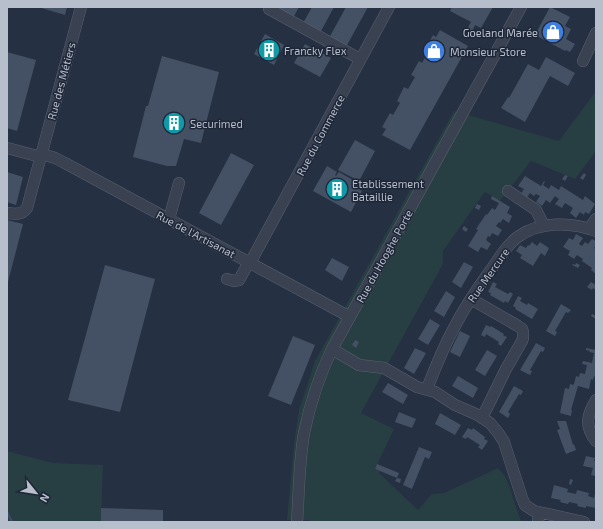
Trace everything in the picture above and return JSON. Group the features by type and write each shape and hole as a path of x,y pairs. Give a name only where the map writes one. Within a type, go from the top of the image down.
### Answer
{"street":[{"name":"Rue des Métiers","path":"7,213 20,214 27,208 81,7"},
{"path":"270,7 269,9 360,59"},
{"name":"Rue du Commerce","path":"227,279 234,281 239,280 250,262 389,7"},
{"name":"Rue du Hooghe Porte","path":"298,522 301,465 305,430 323,368 332,349 521,7"},
{"path":"582,60 596,33"},
{"name":"Rue de l'Artisanat","path":"7,148 59,160 350,317"},
{"path":"169,219 179,182"},
{"path":"508,191 536,210 544,226"},
{"path":"593,230 596,219"},
{"name":"Rue Mercure","path":"427,389 442,350 456,322 471,298 512,242 524,233 544,226 564,225 593,230"},
{"path":"471,298 518,326 522,329 524,335 482,418"},
{"path":"332,349 359,365 384,368 417,387 435,392 459,407 490,423 497,430 506,446 523,502 538,517 584,522"},
{"path":"596,400 590,412 588,424 596,441"}],"green space":[{"path":"596,91 596,151 575,179 531,161 500,201 485,192 443,251 443,264 361,413 394,429 375,469 379,471 379,473 418,510 432,494 444,493 498,468 505,476 509,485 521,522 310,522 309,520 287,520 294,444 299,410 315,361 454,111 559,141"},
{"path":"7,451 53,463 103,465 101,522 7,522"}],"building":[{"path":"38,7 67,7 65,15"},
{"path":"277,7 299,7 293,18"},
{"path":"312,7 334,7 320,33 303,23"},
{"path":"346,7 368,7 346,47 329,38"},
{"path":"452,7 493,7 481,28 475,25 472,32 467,29 471,22 450,11"},
{"name":"Goeland Marée","path":"550,7 570,17 565,26 571,29 566,39 575,44 570,52 565,51 535,35"},
{"path":"440,30 468,46 410,150 382,135 386,129 382,127 390,113 393,115 400,103 397,101 404,87 408,89 415,77 411,75 419,61 422,63 429,50 425,49 433,35 436,37"},
{"name":"Francky Flex","path":"265,34 284,45 274,65 254,54"},
{"path":"305,44 331,58 320,77 294,63"},
{"path":"7,52 36,60 17,131 7,128"},
{"name":"Securimed","path":"162,56 219,72 201,143 184,139 176,166 167,166 133,157 146,106 148,106"},
{"path":"546,57 575,73 568,86 550,76 525,122 501,108 508,97 509,98 528,64 539,70"},
{"path":"355,140 375,151 359,181 338,170"},
{"path":"231,153 254,165 221,225 199,213"},
{"name":"Etablissement Bataillie","path":"327,166 337,172 335,175 336,176 339,172 358,183 356,187 362,191 351,212 313,191"},
{"path":"7,172 23,177 16,205 7,202"},
{"path":"584,173 586,175 583,180 580,178"},
{"path":"565,175 568,176 565,181 562,179"},
{"path":"525,176 541,186 544,181 545,182 543,185 549,189 551,185 559,190 561,186 583,200 585,196 595,204 589,214 585,212 584,215 580,212 576,218 570,213 573,208 565,203 562,208 555,204 559,199 555,196 550,203 546,200 542,206 536,202 540,196 536,194 534,196 530,193 526,199 520,195 524,189 518,186"},
{"path":"492,196 510,207 507,213 512,216 509,223 503,219 500,223 499,222 496,226 502,230 498,236 492,233 490,237 488,236 486,240 491,244 487,250 481,247 478,252 468,246 478,230 476,229 486,214 487,215 492,208 495,210 499,203 491,199"},
{"path":"477,204 481,206 479,210 475,208"},
{"path":"7,220 23,224 8,282 7,282"},
{"path":"464,226 468,229 466,232 462,229"},
{"path":"576,234 583,238 579,244 582,246 585,242 588,244 592,239 596,241 596,246 594,248 596,249 596,274 591,270 592,268 582,261 583,259 577,255 574,259 568,255 570,251 563,247 569,238 573,240"},
{"path":"532,242 537,246 540,242 549,248 545,256 541,253 533,266 520,258 522,255 516,251 520,245 526,248"},
{"path":"332,258 349,267 342,281 325,270"},
{"path":"464,262 473,267 461,288 452,282"},
{"path":"576,263 580,265 578,268 572,265 575,265"},
{"path":"105,265 155,279 120,412 68,400"},
{"path":"493,282 497,284 495,287 508,294 510,292 513,294 508,303 505,301 504,303 490,295 491,293 488,292"},
{"path":"591,282 596,285 596,290 593,288 592,290 587,287"},
{"path":"446,291 455,297 444,317 434,311"},
{"path":"518,296 522,298 520,301 527,305 528,303 538,309 532,319 515,309 516,308 513,306"},
{"path":"561,304 571,310 568,313 566,312 555,331 557,332 555,336 546,331"},
{"path":"592,314 596,316 596,319 591,316"},
{"path":"430,319 440,325 428,345 418,339"},
{"path":"486,325 491,326 507,337 501,346 498,344 499,342 486,334 485,337 481,335"},
{"path":"460,331 470,336 460,357 450,352"},
{"path":"293,336 315,345 291,405 268,396"},
{"path":"355,340 359,342 356,348 352,345"},
{"path":"536,343 545,348 543,352 541,351 530,370 532,371 530,375 520,370"},
{"path":"415,348 426,353 414,374 404,368"},
{"path":"586,348 596,350 595,377 594,376 593,380 591,379 589,389 578,386 571,410 571,416 560,413 565,388 569,389 570,384 574,384 576,376 579,377 580,373 585,374 587,365 582,364 583,361 592,363 594,353 589,352 590,351 586,350"},
{"path":"487,350 497,356 485,376 475,370"},
{"path":"458,376 478,388 473,398 452,386"},
{"path":"388,383 408,395 403,404 382,392"},
{"path":"514,386 523,391 521,395 519,394 508,412 510,414 508,418 499,412"},
{"path":"399,412 416,419 412,428 395,422"},
{"path":"440,413 461,425 455,435 435,424"},
{"path":"557,421 566,421 573,445 574,444 576,450 566,454 557,430 560,429"},
{"path":"468,428 472,430 473,428 488,441 482,450 478,447 480,445 467,437 466,439 462,437"},
{"path":"419,447 432,452 429,459 425,457 412,489 403,485"},
{"path":"586,456 595,458 595,476 591,475 593,468 583,466"},
{"path":"377,464 399,473 397,478 375,469"},
{"path":"397,478 401,479 400,483 395,481"},
{"path":"570,479 573,480 571,485 569,484"},
{"path":"554,485 568,489 567,492 576,494 577,490 589,493 588,496 594,498 596,494 596,508 577,506 578,504 569,502 568,504 560,502 561,500 551,498"},
{"path":"101,508 163,510 163,522 101,522"}],"waterway":[{"path":"7,512 12,522"}],"place":[{"name":"Goeland Marée","path":"553,32"},
{"name":"Francky Flex","path":"269,50"},
{"name":"Monsieur Store","path":"434,51"},
{"name":"Securimed","path":"174,123"},
{"name":"Etablissement Bataillie","path":"337,189"}]}
